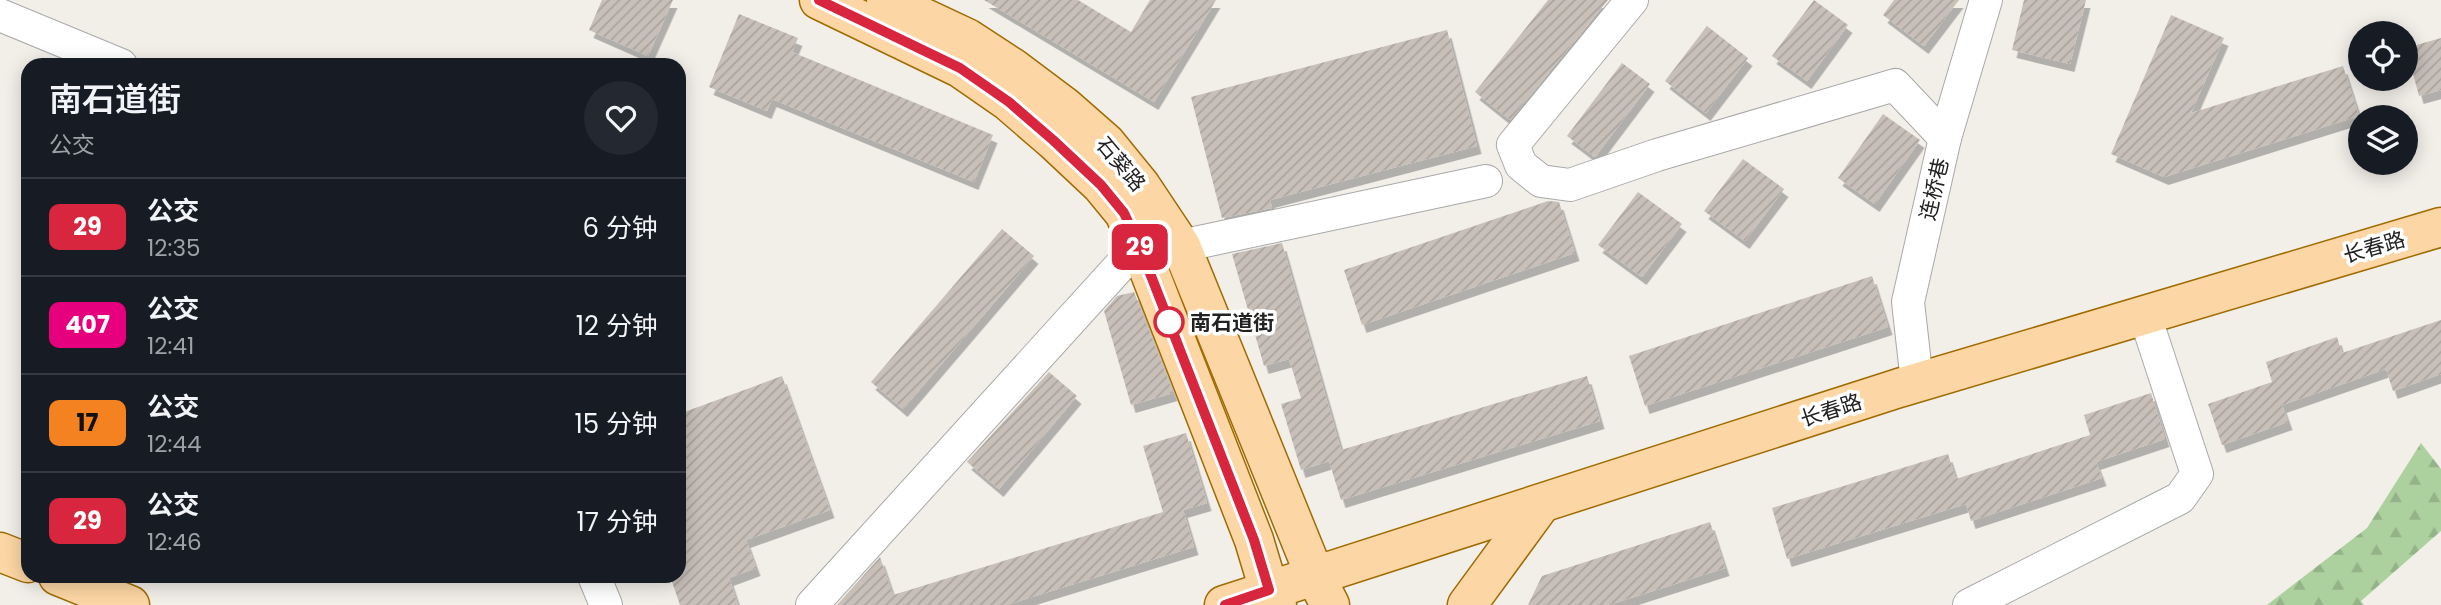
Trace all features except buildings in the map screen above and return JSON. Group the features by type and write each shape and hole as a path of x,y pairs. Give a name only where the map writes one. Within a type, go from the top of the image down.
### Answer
{"main road":[{"name":"石葵路","path":"819,0 960,68 1009,102 1101,185 1124,213 1139,245 1254,540 1273,598"},
{"name":"石葵路","path":"886,0 967,38 1013,68 1065,107 1106,143 1141,186 1181,246 1322,590"},
{"name":"长春路","path":"1224,605 1322,590 1541,504 1917,382 2441,227"},
{"path":"1467,605 1541,504"},
{"path":"0,552 21,560"},
{"path":"75,583 130,605"}],"street":[{"path":"1632,0 1513,145 1521,164 1541,181 1570,185 1657,155 1895,85 1945,138"},
{"name":"连桥巷","path":"1917,382 1908,302 1945,138 1986,0"},
{"path":"0,15 104,58"},
{"path":"812,605 1139,245 1181,246 1486,181"},
{"path":"1969,605 2180,498 2197,474 2144,313"},
{"path":"597,583 606,605"}],"green space":[{"path":"2421,443 2441,469 2441,531 2361,601 2364,605 2267,605 2367,528"}],"bus line":[{"name":"29","path":"819,0 960,68 1009,102 1101,185 1124,213 1139,245 1254,540 1269,590 1225,605"}],"place":[{"name":"南石道街","path":"1169,322"}]}
